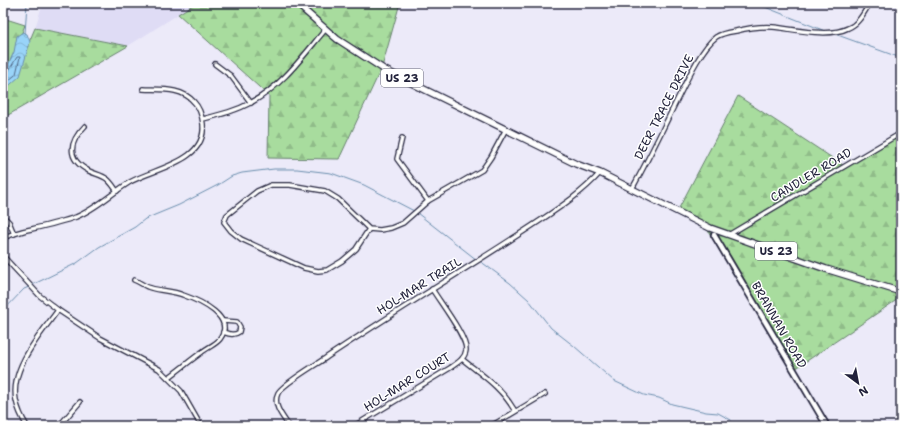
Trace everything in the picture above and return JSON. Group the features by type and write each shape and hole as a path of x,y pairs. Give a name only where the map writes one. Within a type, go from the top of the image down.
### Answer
{"main road":[{"name":"US 23","path":"296,3 338,40 385,70 576,164 600,173 710,228 826,269 901,292"}],"street":[{"name":"DEER TRACE DRIVE","path":"632,189 687,79 708,46 717,37 728,32 771,27 822,32 848,28 862,16 870,3"},
{"path":"203,119 222,115 251,103 260,97 281,80 325,30"},
{"path":"215,64 231,76 251,103"},
{"path":"3,238 76,217 131,182 179,161 192,152 200,143 203,136 203,119 193,100 182,92 143,89"},
{"path":"85,126 74,140 72,146 74,157 81,166 107,179 117,191"},
{"path":"369,229 352,252 342,261 327,270 318,271 304,268 241,239 224,222 227,214 257,191 271,186 290,185 325,191 338,199 369,229 380,230 392,228 403,223 428,201 482,170 492,157 506,129"},
{"name":"CANDLER ROAD","path":"730,234 901,133"},
{"path":"402,138 397,159 428,201"},
{"name":"HOL-MAR TRAIL","path":"289,426 278,410 276,404 278,393 282,389 342,347 496,250 564,204 590,184 600,173"},
{"path":"3,216 9,222 14,234"},
{"path":"710,228 714,235"},
{"name":"BRANNAN ROAD","path":"714,235 827,426"},
{"path":"3,256 40,296 58,310 100,338 159,369 181,392 201,426"},
{"path":"134,280 149,288 184,295 211,308 218,314 222,321 223,332 215,344 168,378"},
{"name":"HOL-MAR COURT","path":"354,426 450,368 462,359 466,350 463,337 432,289"},
{"path":"27,426 20,414 16,399 17,378 32,345 58,310"},
{"path":"222,321 237,322 240,327 240,332 237,334 223,332"},
{"path":"462,359 496,385 507,398 515,411"},
{"path":"491,426 545,394"},
{"path":"59,426 80,402"}],"shaded area":[{"path":"43,3 196,3 128,46 35,28"}],"green space":[{"path":"196,3 400,3 382,67 339,159 268,158 269,96 178,14"},
{"path":"3,18 25,25 10,63 3,72"},
{"path":"35,28 128,46 3,118 3,89 16,73"},
{"path":"738,96 843,165 901,134 901,297 792,371 704,224 678,210"}],"water":[{"path":"23,32 27,34 30,42 20,76 3,91 3,72 14,52 17,36"}],"waterway":[{"path":"25,34 27,3"},
{"path":"755,3 825,31"},
{"path":"832,33 901,58"},
{"path":"32,285 77,263 99,247 135,227 145,219 179,205 232,176 242,173 274,169 297,169 331,173 364,185 414,211"},
{"path":"417,213 477,260"},
{"path":"480,261 510,283 529,300 551,328 614,381 644,395 659,398 672,404 706,412 718,413 731,420"},
{"path":"3,311 24,289 29,287"}]}
